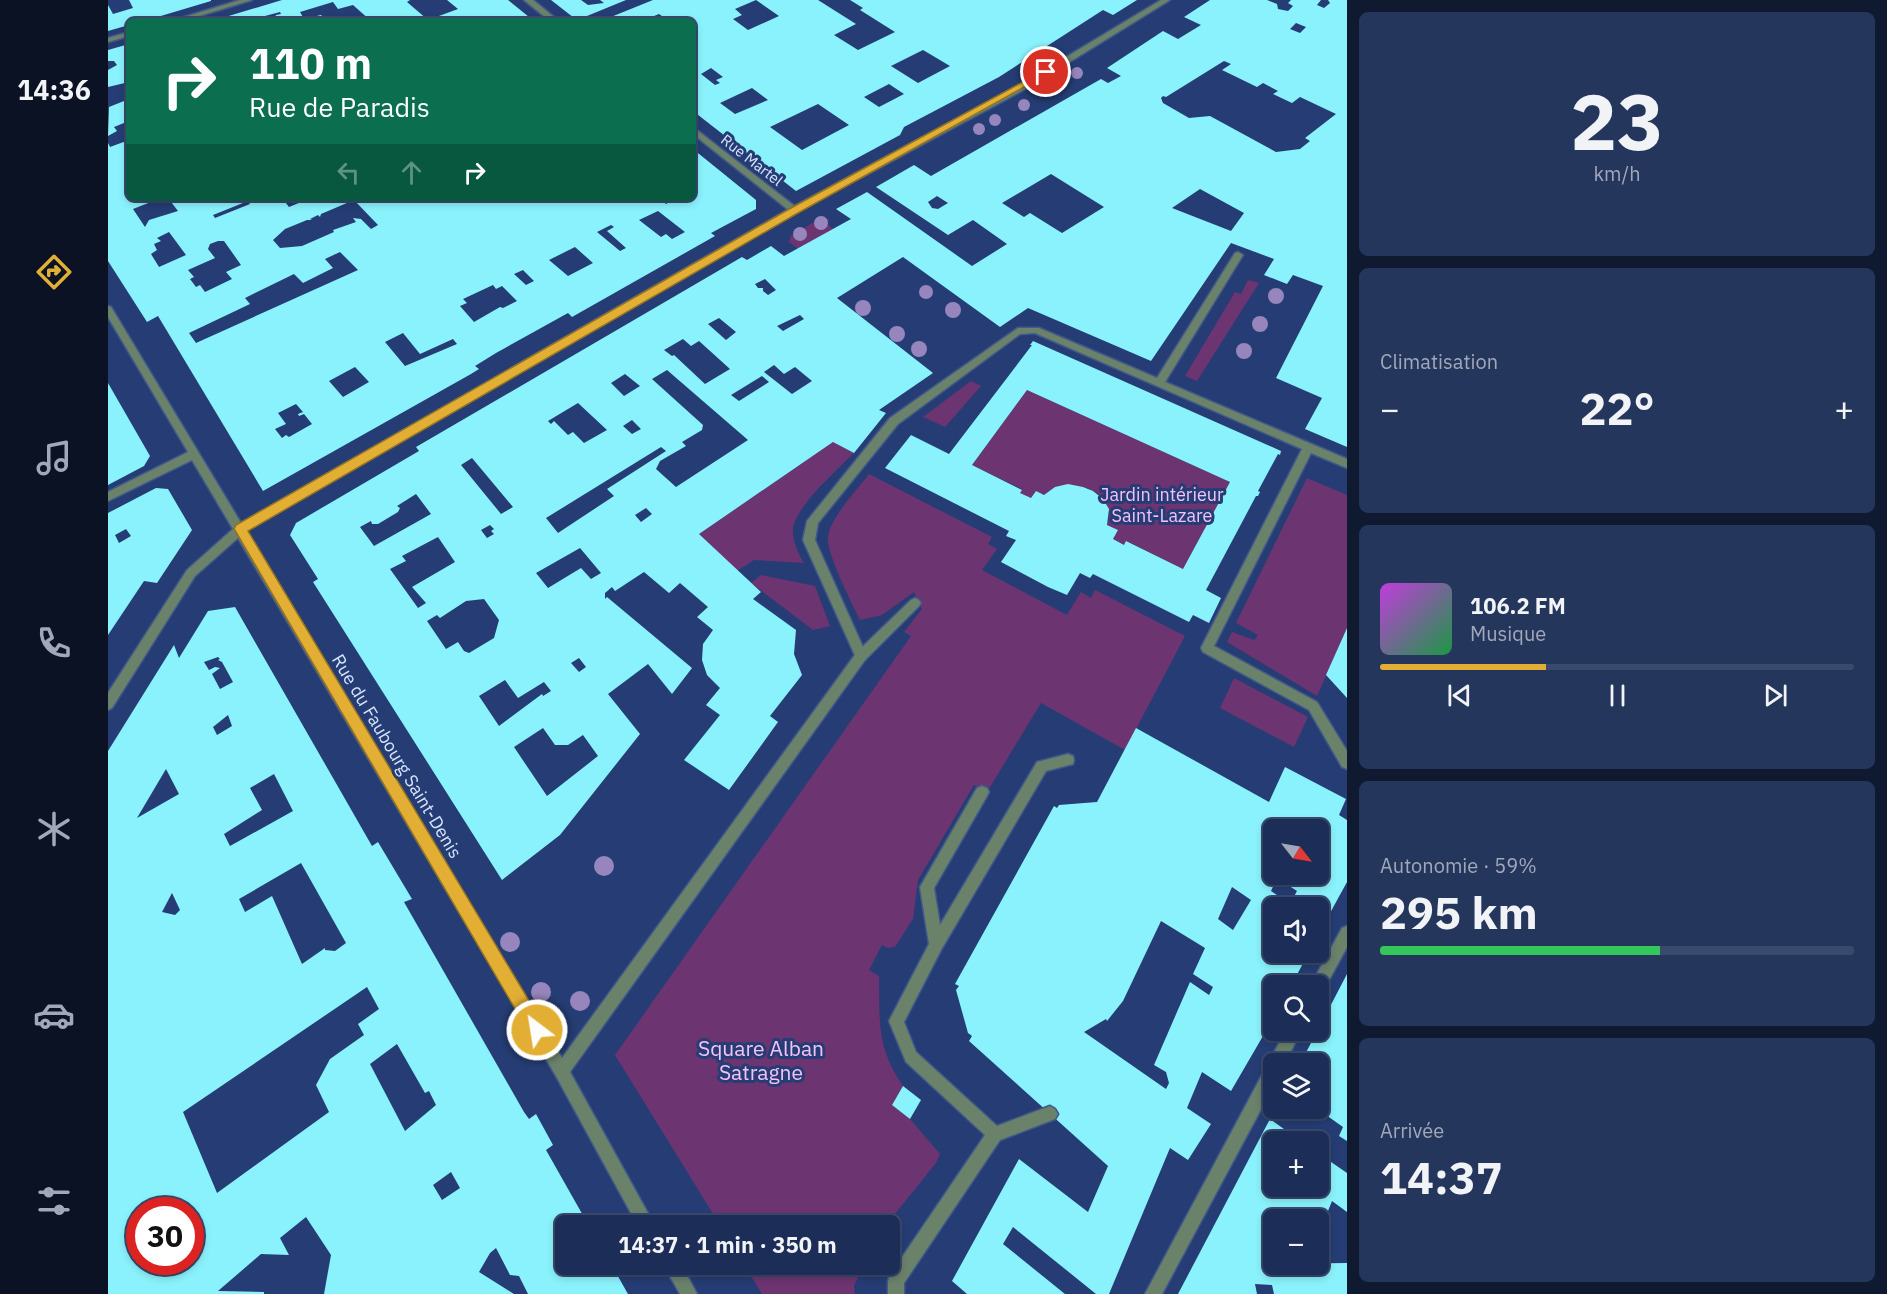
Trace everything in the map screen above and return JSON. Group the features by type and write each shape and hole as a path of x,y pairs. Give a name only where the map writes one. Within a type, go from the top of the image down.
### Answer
{"street":[{"path":"186,18 249,0"},
{"path":"528,0 551,18"},
{"path":"108,704 191,573 240,529 794,210 1026,85 1166,0"},
{"path":"108,40 126,35"},
{"name":"Rue Martel","path":"696,132 794,210"},
{"path":"1160,382 1238,255"},
{"name":"Rue du Faubourg Saint-Denis","path":"108,309 561,1071 641,1215"},
{"path":"861,656 809,540 813,521 894,421 1018,331 1036,330 1347,464"},
{"path":"1308,447 1207,648 1313,705 1347,763"},
{"path":"108,497 194,454"},
{"path":"561,1071 861,656 915,603"},
{"path":"995,1134 911,1057 897,1021 936,945 1042,766 1068,760"},
{"path":"936,945 927,887 982,792"},
{"path":"1324,975 1347,933"},
{"path":"1153,1294 1263,1089"},
{"path":"896,1294 896,1281 995,1134 1050,1114"},
{"path":"678,1275 689,1294"}],"green space":[{"path":"824,216 829,220 827,224 833,229 798,249 789,242 791,236"},
{"path":"1248,280 1259,283 1197,381 1185,376 1235,292 1241,294"},
{"path":"971,381 981,386 945,427 923,417"},
{"name":"Jardin intérieur Saint-Lazare","path":"1027,390 1230,482 1183,569 1127,541 1124,545 1113,539 1118,530 1107,525 1109,513 1106,503 1090,489 1066,486 1044,495 1036,491 1031,498 1020,493 1022,489 972,465"},
{"path":"833,442 854,453 819,488 796,519 793,537 804,563 754,560 737,571 699,534"},
{"name":"Square Alban Satragne","path":"869,474 992,537 988,544 997,549 982,570 1067,615 1081,592 1091,598 1095,590 1185,636 1125,750 1041,703 987,792 974,785 918,880 913,919 895,947 888,948 882,945 869,970 879,976 881,1033 888,1058 903,1086 892,1105 910,1119 940,1154 936,1163 894,1215 714,1215 615,1055 911,636 904,632 922,609 914,592 882,615 860,620 840,578 828,544 830,529 845,504"},
{"path":"1307,478 1347,495 1347,628 1317,696 1227,642 1232,632 1254,640 1258,635 1236,623"},
{"path":"761,575 815,586 830,626 813,630 751,583"},
{"path":"1234,678 1308,717 1294,747 1220,708"},
{"path":"750,1275 859,1275 854,1286 855,1294 762,1294"}],"building":[{"path":"129,0 211,0 154,18 126,18 126,26 108,31 108,5 113,14 133,8"},
{"path":"282,0 410,0 407,2 426,18 368,18 353,5 338,9 333,2 300,12 303,18 274,18 281,14 280,12 265,16 266,18 222,18"},
{"path":"447,0 508,0 530,18 433,18 458,9"},
{"path":"551,0 581,0 588,5 604,3 600,0 626,0 587,16 590,18 574,18"},
{"path":"653,0 756,0 818,0 856,24 834,35 858,50 895,32 860,10 863,8 850,0 1137,0 1113,15 1103,10 999,77 904,127 900,135 796,191 696,113 696,18 665,18 659,14 649,18 608,18","holes":["756,0 779,16 748,30 733,19 742,15 735,9","923,50 950,66 918,83 891,66","711,68 723,77 716,80 720,83 715,85 701,74","889,84 904,94 879,107 864,97","752,88 768,100 735,114 720,103","818,104 849,125 802,150 770,127"]},
{"path":"1210,0 1267,0 1277,4 1278,9 1288,11 1293,6 1288,3 1291,0 1321,0 1317,5 1324,8 1330,3 1328,0 1347,0 1347,447 1305,429 1322,398 1276,378 1323,286 1293,275 1287,284 1264,275 1274,259 1231,243 1151,361 1028,308 1000,327 903,257 837,298 933,373 879,410 886,413 854,453 833,442 699,534 761,592 753,599 796,630 794,654 802,675 770,716 778,722 729,790 684,760 720,715 706,705 720,688 707,675 702,660 703,644 713,630 697,617 708,607 680,583 669,593 644,572 615,591 612,587 605,593 605,599 607,597 692,668 672,694 648,664 608,694 640,734 560,835 502,880 313,582 318,579 290,535 296,523 419,451 416,447 742,257 747,260 771,246 784,256 851,219 836,209 867,192 972,266 1007,244 973,220 948,235 876,187 914,165 931,176 1101,79 1108,83 1121,76 1107,68 1163,31 1178,39 1201,25 1184,17","holes":["1296,23 1306,27 1300,33 1290,29","1224,61 1231,64 1222,70 1257,87 1263,83 1278,91 1273,94 1292,103 1300,97 1336,114 1305,138 1310,141 1300,149 1276,152 1210,116 1189,118 1163,103 1161,98 1163,96 1166,97","1051,174 1104,207 1062,233 1030,213 1024,217 1002,203","1200,189 1244,213 1231,231 1172,208","937,196 948,203 938,209 932,208 928,202","765,279 776,290 768,295 763,288 758,288 755,284","800,315 804,319 783,331 777,326","719,318 736,332 726,340 708,324","683,339 691,346 699,341 730,369 705,384 674,355 664,350","774,365 784,374 795,367 812,381 792,394 764,372","667,370 748,440 676,487 656,469 660,461 686,446 682,442 702,430 703,425 652,379","625,374 640,386 624,396 611,383","762,376 769,382 739,401 731,395","578,403 607,430 584,443 573,432 568,435 554,421 551,424 548,421","632,420 641,429 632,434 623,426","661,447 666,451 607,489 614,496 558,533 546,518","472,458 513,507 501,514 461,465","416,494 431,514 374,546 360,527 371,521 372,524 378,524 398,512 400,508 397,506","646,508 652,514 641,522 635,515","490,525 494,529 491,531 494,534 487,538 481,530","438,537 455,562 412,587 426,603 418,608 390,569 406,561 402,556","580,548 601,573 591,579 581,568 548,588 536,573","484,599 499,620 494,638 469,653 464,651 458,642 446,649 427,621 437,615 440,618 466,601","579,658 586,667 579,672 571,663","505,680 518,698 544,682 551,691 543,696 542,694 499,726 479,696","543,728 555,745 568,745 583,735 598,756 547,796 514,747"]},
{"path":"321,15 324,18 308,18"},
{"path":"126,45 126,83 108,87 108,70 117,65 114,61 108,61 108,50"},
{"path":"126,100 126,122 114,127 117,131 108,136 109,107"},
{"path":"126,141 126,201 153,201 133,209 145,227 149,220 178,211 170,201 248,201 284,201 289,207 304,201 352,201 321,214 320,217 318,215 310,219 312,220 285,229 273,240 280,248 302,246 334,232 333,230 356,222 353,218 361,219 371,229 378,225 355,201 662,201 666,204 671,201 696,201 696,151 756,200 756,209 711,233 715,236 572,317 568,313 496,353 475,366 479,369 471,374 263,491 158,316 147,322 108,261 108,143 110,147","holes":["248,201 250,204 215,218 213,215","658,211 685,232 672,239 666,234 661,237 639,220","611,225 614,227 607,231 626,248 620,251 597,232","169,232 186,255 159,267 151,254 157,250 154,244 161,241 157,238","224,241 241,265 226,272 232,279 205,292 200,285 196,287 190,279 194,277 188,270 215,258 208,249 210,244","575,247 593,263 568,276 549,260","340,252 358,270 196,343 189,333 250,304 245,298 294,274 303,283 333,268 325,259","523,270 534,281 526,285 514,274","493,285 496,289 502,286 517,301 503,308 500,307 474,322 460,306 467,303 463,299","403,333 420,354 453,339 457,344 405,366 385,342","355,367 369,382 343,397 329,381","296,404 303,412 298,414 299,416 304,414 312,424 289,437 286,435 282,438 275,429 286,424 278,413"]},
{"path":"1033,341 1281,451 1206,590 1221,598 1209,623 1193,615 1189,622 1093,574 1090,578 1080,573 1067,595 1048,587 1001,562 1016,540 1006,536 1009,531 885,468 911,435 949,454 1032,345 1030,345","holes":["1027,390 1230,482 1183,569 1126,541 1124,545 1113,539 1118,530 1107,525 1109,509 1103,499 1093,491 1068,484 1055,487 1044,495 1036,491 1031,498 1020,493 1022,490 972,465"]},
{"path":"108,383 150,456 144,466 108,485"},
{"path":"156,488 168,489 192,530 157,583 144,581 108,635 108,513","holes":["126,529 131,536 119,543 115,535"]},
{"path":"235,607 372,846 378,842 412,899 404,902 524,1112 529,1119 536,1114 553,1145 546,1150 583,1215 555,1215 555,1275 617,1275 628,1294 528,1294 519,1276 510,1275 496,1248 490,1253 479,1272 514,1294 324,1294 331,1255 306,1217 280,1238 289,1255 261,1254 218,1291 264,1292 264,1294 108,1294 108,751 174,645 179,658 208,611","holes":["218,657 233,682 220,689 212,674 220,668 215,667 209,670 204,662","228,715 232,726 217,735 213,727","166,769 179,794 137,818","274,774 293,811 230,846 224,834 262,810 250,788","301,863 346,943 335,951 325,950 325,948 302,964 272,896 245,912 239,899","172,893 180,910 175,915 162,912","367,987 379,1009 358,1024 364,1035 330,1059 316,1085 329,1112 217,1193 183,1112","397,1044 425,1093 429,1091 436,1105 405,1131 370,1064","451,1172 460,1188 442,1200 433,1185"]},
{"path":"1347,628 1347,698 1326,675"},
{"path":"1136,728 1269,802 1285,767 1346,799 1339,815 1347,820 1347,882 1329,915 1329,897 1294,897 1297,891 1288,885 1329,885 1329,819 1263,819 1263,885 1274,885 1271,891 1280,897 1263,897 1263,963 1303,963 1297,975 1263,975 1263,1036 1231,1091 1202,1072 1187,1108 1211,1124 1188,1160 1170,1148 1109,1294 1096,1294 1013,1227 1003,1244 1065,1294 967,1294 952,1281 1019,1159 1088,1212 1108,1166 969,1041 972,1036 968,1033 956,990 959,986 955,984 1054,806 1057,808 1059,805 1097,802","holes":["1232,887 1251,900 1233,930 1218,919","1161,921 1205,948 1193,974 1213,987 1209,995 1190,982 1154,1065 1166,1072 1169,1083 1166,1089 1084,1032 1106,1019 1107,1021 1123,1001"]},
{"path":"1347,974 1347,1141 1339,1136 1343,1127 1329,1117 1329,1053 1306,1053 1312,1041 1329,1041 1329,1008"},
{"path":"903,1086 921,1100 910,1119 892,1105"},
{"path":"1270,1119 1287,1131 1264,1131"},
{"path":"1263,1132 1263,1197 1329,1197 1329,1161 1347,1173 1347,1212 1332,1201 1329,1209 1263,1209 1263,1275 1329,1275 1329,1263 1347,1263 1347,1294 1274,1294 1272,1285 1255,1284 1257,1294 1178,1294"}],"route":[{"path":"537,1030 240,529 794,210 1046,72"}]}
